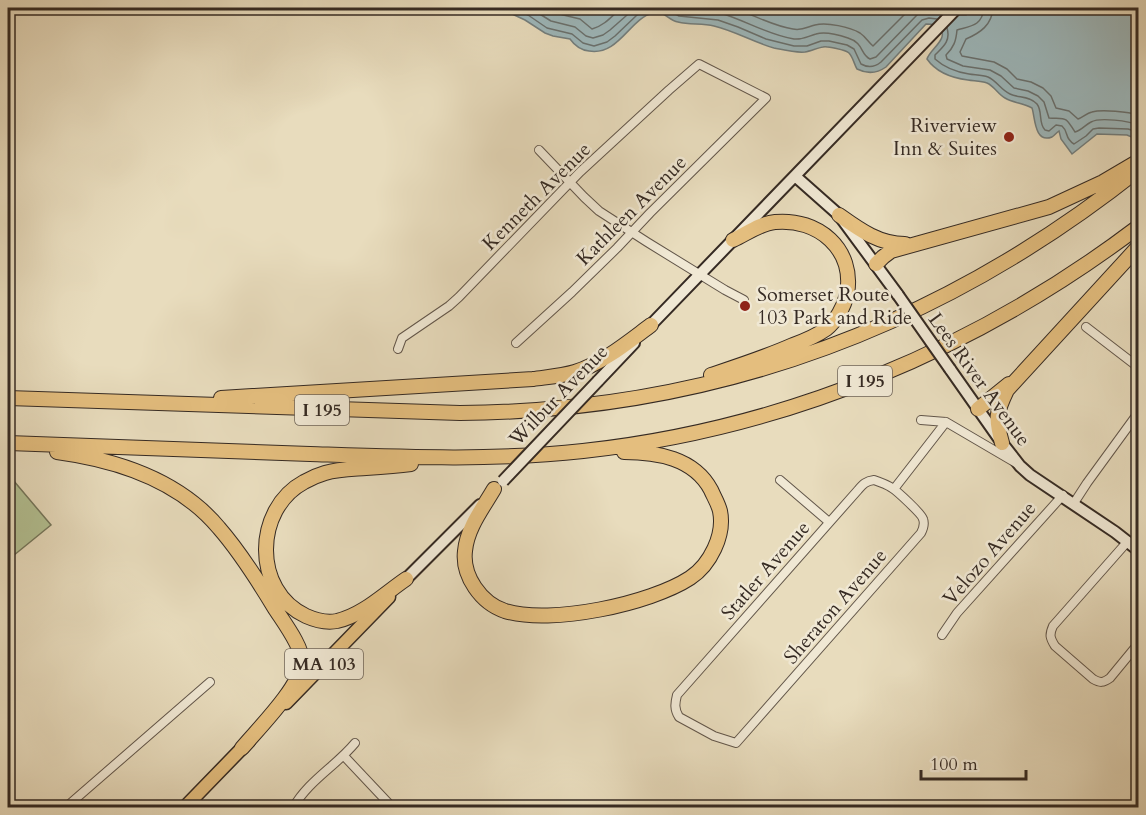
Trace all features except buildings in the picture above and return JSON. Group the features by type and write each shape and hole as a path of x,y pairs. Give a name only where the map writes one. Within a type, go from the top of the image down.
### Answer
{"highway":[{"path":"876,264 891,251 1049,207 1103,182 1138,161"},
{"name":"I 195","path":"8,398 409,413 535,411 636,399 710,384 784,363 902,317 1014,258 1077,216 1138,170"},
{"path":"839,215 868,235 885,242 903,244 922,242"},
{"path":"636,399 743,364 810,338 826,329 841,310 849,277 846,265 833,243 814,228 794,222 772,222 733,240"},
{"name":"I 195","path":"8,444 482,457 559,453 635,444 710,429 783,410 856,385 927,355 995,321 1061,281 1138,227"},
{"path":"1002,443 997,422 999,409 1007,390 1138,246"},
{"path":"129,403 338,392 549,377 589,366 614,352 651,325"},
{"path":"978,409 1030,365"},
{"path":"8,444 102,460 148,476 168,486 205,513 244,559 301,650 302,663 289,693 242,748"},
{"path":"499,485 472,527 465,551 465,561 476,590 491,604 503,610 532,615 578,613 603,609 649,597 677,585 690,578 709,561 719,537 720,512 708,484 694,469 676,459 647,453 559,453"},
{"path":"406,579 359,613 333,622 321,621 298,612 281,598 274,588 267,567 266,543 278,506 292,490 325,473 482,457"}],"main road":[{"name":"Wilbur Avenue","path":"184,807 499,485 957,8"},
{"name":"Lees River Avenue","path":"795,176 839,215 1020,466 1138,550"}],"street":[{"name":"Kenneth Avenue","path":"398,349 402,338 459,297 570,182 699,64 766,98"},
{"name":"Kathleen Avenue","path":"516,343 572,292 766,98"},
{"path":"539,150 599,211 744,300"},
{"path":"1086,327 1138,367"},
{"path":"1074,503 1138,413"},
{"path":"921,420 946,422 1020,466"},
{"path":"894,489 946,422"},
{"path":"780,480 829,522"},
{"name":"Statler Avenue","path":"675,705 677,695 858,490 868,481 881,482 894,489"},
{"name":"Sheraton Avenue","path":"675,705 679,717 685,721 736,744 921,533 924,528 923,518 894,489"},
{"name":"Velozo Avenue","path":"942,635 957,613 1063,495"},
{"path":"1128,541 1053,626 1050,639 1054,646 1093,679 1100,682 1105,682 1110,678 1138,644"},
{"path":"65,807 210,682"},
{"path":"293,807 305,789 344,756 355,743"},
{"path":"344,756 393,807"}],"green space":[{"path":"8,474 51,525 8,560"}],"water":[{"path":"499,8 950,8 958,15 966,15 973,8 1138,8 1138,138 1127,135 1097,134 1072,154 1061,139 1059,131 1052,137 1042,137 1035,123 1032,108 1005,98 987,83 950,76 931,64 927,59 942,36 940,28 934,25 926,24 886,67 875,72 864,72 857,69 849,53 841,50 821,47 797,52 774,48 722,28 678,22 657,12 645,16 608,48 599,51 586,50 578,47 570,39 545,33 525,20"}],"place":[{"name":"Riverview Inn & Suites","path":"1009,137"},
{"name":"Somerset Route 103 Park and Ride","path":"745,306"}]}
